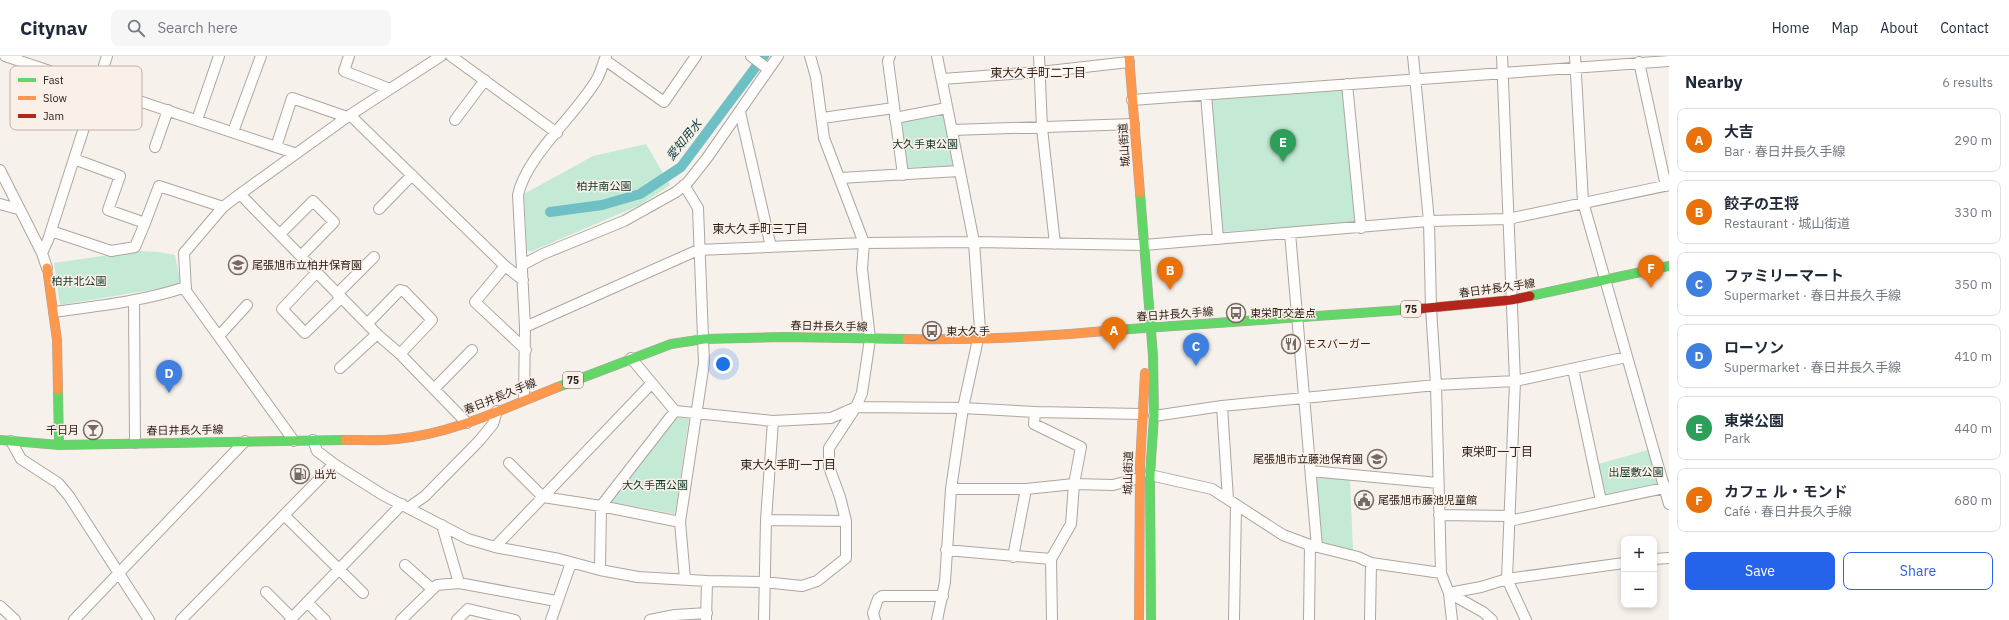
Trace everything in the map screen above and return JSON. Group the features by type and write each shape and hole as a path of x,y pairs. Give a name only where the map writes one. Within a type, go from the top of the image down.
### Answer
{"main road":[{"name":"城山街道","path":"1129,59 1153,356 1154,416 1150,475 1151,620"},
{"name":"春日井長久手線","path":"0,440 58,445 398,439 440,431 467,423 524,399 631,358 671,344 704,339 784,337 977,340 1043,337 1150,327 1431,308 1511,300 1605,281 1669,266"},
{"path":"47,268 54,312 58,368 58,445"},
{"name":"城山街道","path":"1139,620 1139,478 1142,414 1150,327"}],"street":[{"path":"5,56 35,66"},
{"path":"104,66 108,56"},
{"path":"197,120 219,56"},
{"path":"233,132 261,56"},
{"path":"349,56 344,71 390,89"},
{"path":"294,440 186,291 184,253 223,208 240,194 294,153 441,56"},
{"path":"524,399 526,350 518,195 520,185 533,162 598,79 605,58 664,102 696,56"},
{"path":"751,56 768,68"},
{"path":"522,265 543,254 624,221 676,192 707,158 740,112 768,68 778,56"},
{"path":"313,440 318,451 334,464 383,495 442,524 468,539 495,547 559,559 600,570 638,576 708,581 764,582 802,586 817,581 846,558 846,521 840,497 829,467 829,448 856,407 862,393 870,339 862,269 864,243 824,138 816,77 810,56"},
{"path":"890,56 888,61 903,175"},
{"path":"937,56 974,242 980,330 963,408 951,489 943,596 937,620"},
{"path":"1040,56 1042,128 1055,244"},
{"path":"1413,56 1414,79 1429,221 1431,308 1436,385 1441,573 1449,593 1452,620"},
{"path":"1502,56 1515,381 1507,579 1526,620"},
{"path":"1575,56 1583,202 1627,357 1667,488 1669,504"},
{"path":"454,57 557,133"},
{"path":"942,79 1040,72 1129,59"},
{"path":"1132,100 1669,61"},
{"path":"525,327 698,250 864,243 974,242 1144,245 1290,234 1429,221 1508,219 1583,202 1668,186 1639,62"},
{"path":"455,120 485,80"},
{"path":"1347,84 1361,228"},
{"path":"1206,95 1218,239"},
{"path":"276,147 292,98 348,116 412,175 505,266 523,280"},
{"path":"142,102 294,153"},
{"path":"822,118 947,108"},
{"path":"155,147 168,110"},
{"path":"740,112 771,247"},
{"path":"952,130 1134,124"},
{"path":"42,253 83,130"},
{"path":"74,159 120,176 108,210 146,223"},
{"path":"0,170 18,209 42,253 47,268"},
{"path":"840,178 959,171"},
{"path":"379,209 412,175"},
{"path":"684,185 698,208 698,250 704,339 704,363 680,522 685,579"},
{"path":"50,231 111,251 135,247 146,223 159,186 223,208"},
{"path":"240,194 339,296 377,334 400,354 467,423"},
{"path":"280,234 313,201 334,222 301,256"},
{"path":"0,204 18,209"},
{"path":"1290,234 1311,471 1313,546 1309,620"},
{"path":"317,272 282,309 305,333 374,257"},
{"path":"505,266 475,302 526,350"},
{"path":"54,312 134,300 168,293 186,286"},
{"path":"367,324 400,290 404,291 432,320 400,354"},
{"path":"134,300 135,443"},
{"path":"219,336 247,305"},
{"path":"340,368 377,334"},
{"path":"434,389 472,350"},
{"path":"1154,416 1222,406 1436,385 1515,381 1627,357"},
{"path":"631,358 651,384 675,411 696,412 756,420 773,421 831,418 856,407 963,408 1034,412 1142,414"},
{"path":"1573,369 1601,501"},
{"path":"495,547 651,384"},
{"path":"1222,406 1232,502 1234,620"},
{"path":"266,592 291,619 339,569 405,506 425,496 479,441 493,424 497,410"},
{"path":"600,570 601,506 675,411"},
{"path":"1034,412 1034,424 1081,447 1074,484 1071,524 1051,559 1052,620"},
{"path":"764,620 766,520 773,421"},
{"path":"74,620 245,441"},
{"path":"11,442 21,459 58,483 120,572 149,620"},
{"path":"509,463 543,497 601,506 680,522"},
{"path":"181,620 334,464"},
{"path":"1311,471 1438,483"},
{"path":"1150,475 1212,489 1283,535 1313,546 1358,557 1370,563 1441,573"},
{"path":"951,489 1026,489 1074,484 1113,485 1139,478"},
{"path":"1439,515 1509,516 1514,520 1667,488"},
{"path":"1013,557 1026,489"},
{"path":"284,515 363,593"},
{"path":"766,520 846,521"},
{"path":"442,524 459,584"},
{"path":"946,550 1013,557 1051,559"},
{"path":"1657,559 1669,558"},
{"path":"551,620 556,601 571,563"},
{"path":"1370,563 1370,620"},
{"path":"1449,593 1481,587 1507,579 1621,563"},
{"path":"405,565 432,589"},
{"path":"650,620 675,615 706,616 708,581"},
{"path":"402,620 437,585 459,584 556,601"},
{"path":"1449,593 1483,612 1492,620"},
{"path":"875,620 873,613 878,599 882,596 943,596"},
{"path":"307,602 325,620"},
{"path":"0,606 14,620"},
{"path":"457,620 468,609 515,620"}],"green space":[{"path":"1342,89 1355,223 1222,232 1212,100"},
{"name":"大久手東公園","path":"944,116 953,166 904,168 902,121"},
{"name":"柏井南公園","path":"646,144 670,185 640,205 530,252 527,250 524,194 593,156"},
{"name":"柏井北公園","path":"137,251 159,252 175,255 181,285 60,305 54,263"},
{"name":"大久手西公園","path":"675,417 689,419 675,514 611,502"},
{"name":"出屋敷公園","path":"1648,450 1660,485 1604,497 1598,464"},
{"path":"1315,476 1350,479 1353,550 1320,543"}],"waterway":[{"name":"愛知用水","path":"550,212 602,205 640,194 681,167 764,56"}],"traffic: fast":[{"path":"1140,193 1153,356 1154,416 1150,475 1151,620"},
{"path":"1530,296 1669,266"},
{"path":"1116,330 1417,309"},
{"path":"558,387 671,344 704,339 784,337 907,339"},
{"path":"58,390 59,445"},
{"path":"0,440 59,445 345,440"}],"traffic: slow":[{"path":"1129,56 1140,193"},
{"path":"47,268 57,340 58,390"},
{"path":"907,339 1012,338 1116,330"},
{"path":"1139,620 1140,465 1145,373"},
{"path":"345,440 391,440 439,432 479,419 558,387"}],"traffic: jam":[{"path":"1417,309 1511,300 1530,296"}],"place":[{"name":"東栄公園","path":"1283,162"},
{"name":"尾張旭市立柏井保育園","path":"238,265"},
{"name":"カフェ ル・モンド","path":"1651,288"},
{"name":"餃子の王将","path":"1170,290"},
{"name":"東栄町交差点","path":"1236,313"},
{"name":"東大久手","path":"932,331"},
{"name":"モスバーガー","path":"1291,344"},
{"name":"大吉","path":"1114,350"},
{"name":"ファミリーマート","path":"1196,366"},
{"name":"ローソン","path":"169,393"},
{"name":"千日月","path":"93,430"},
{"name":"尾張旭市立藤池保育園","path":"1377,459"},
{"name":"出光","path":"300,474"},
{"name":"尾張旭市藤池児童館","path":"1364,500"}],"district":[{"name":"東大久手町二丁目","path":"1038,73"},
{"name":"東大久手町三丁目","path":"760,229"},
{"name":"東栄町一丁目","path":"1497,452"},
{"name":"東大久手町一丁目","path":"788,465"}]}
